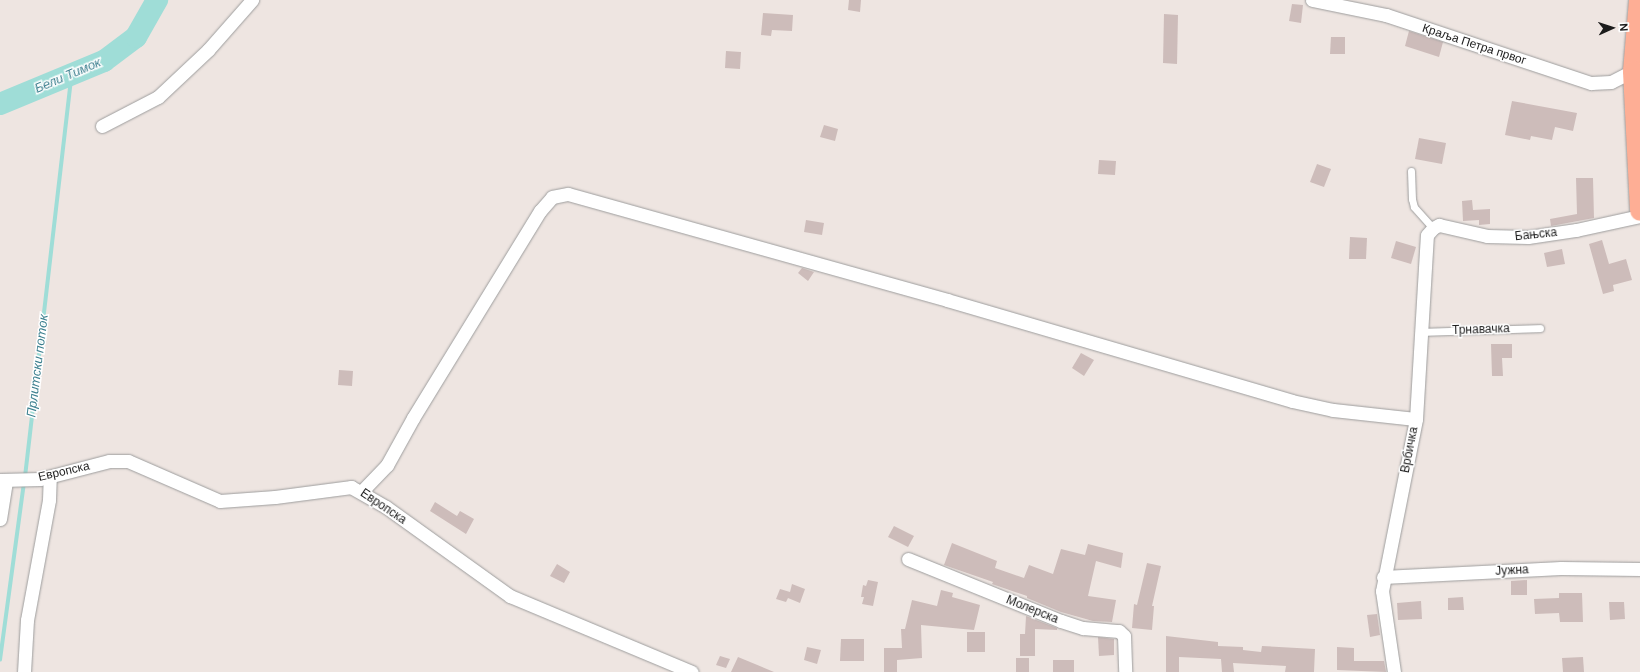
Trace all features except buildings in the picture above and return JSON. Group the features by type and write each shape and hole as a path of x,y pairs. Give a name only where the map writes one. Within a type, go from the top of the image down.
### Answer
{"main road":[{"path":"1639,0 1633,71 1640,210"}],"street":[{"path":"102,126 158,97 208,50 252,0"},
{"name":"Краља Петра првог","path":"1312,0 1386,15 1591,83 1611,82 1633,71"},
{"path":"362,491 387,465 413,418 540,211 552,197 568,194 940,298 1292,401 1333,410 1416,419"},
{"name":"Бањска","path":"1433,228 1439,226 1487,236 1508,238 1576,230 1640,216"},
{"name":"Врбичка","path":"1394,672 1382,602 1383,576 1416,419 1422,332 1425,239 1433,228"},
{"name":"Европска","path":"7,480 50,477 109,461 128,461 220,501 275,497 339,487 352,487 362,491 510,596 692,672"},
{"path":"24,672 27,620 49,500 50,477"},
{"path":"0,519 7,480"},
{"name":"Молерска","path":"908,559 1061,622 1122,632 1125,672"},
{"name":"Јужна","path":"1383,576 1561,568 1640,569"}],"lane":[{"path":"1412,171 1414,207 1433,228"},
{"name":"Трнавачка","path":"1422,332 1540,328"}],"waterway":[{"name":"Бели Тимок","path":"0,104 104,61 136,37 157,0"},
{"name":"Прлитски поток","path":"25,477 72,72"},
{"name":"Прлитски поток","path":"0,660 24,483"}]}
